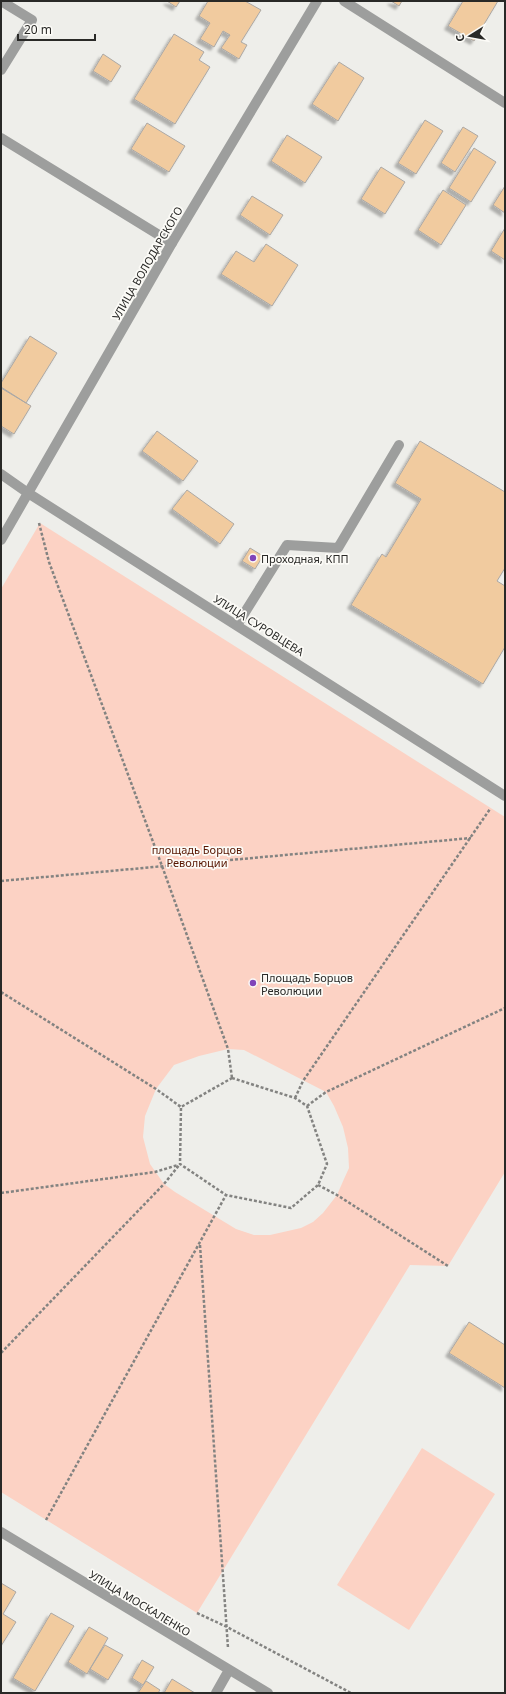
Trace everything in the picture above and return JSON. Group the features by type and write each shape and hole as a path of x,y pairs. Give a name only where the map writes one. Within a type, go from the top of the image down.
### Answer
{"street":[{"path":"1,70 32,20 2,1"},
{"name":"УЛИЦА ВОЛОДАРСКОГО","path":"1,540 172,243 317,1"},
{"path":"344,1 505,103"},
{"path":"1,138 172,243"},
{"path":"237,625 288,544 338,548 399,445"},
{"name":"УЛИЦА СУРОВЦЕВА","path":"1,474 505,796"},
{"name":"УЛИЦА МОСКАЛЕНКО","path":"1,1532 268,1693"},
{"path":"216,1693 229,1670"}],"path":[{"path":"17,514 40,524 48,562 162,866 228,1049 232,1078"},
{"path":"295,1098 303,1081 491,808"},
{"path":"1,881 471,838"},
{"path":"1,992 150,1085 181,1107"},
{"path":"307,1106 326,1092 505,1008"},
{"path":"180,1164 226,1195 291,1208 318,1185 326,1164 307,1106 295,1098 232,1078 181,1107"},
{"path":"1,1353 164,1184 180,1164 181,1107"},
{"path":"1,1193 154,1172 180,1164"},
{"path":"318,1185 337,1194 448,1266"},
{"path":"46,1520 200,1245 226,1195"},
{"path":"200,1245 229,1670"},
{"path":"197,1613 227,1627 351,1693"}],"green space":[{"name":"площадь Борцов Революции","path":"40,523 505,817 505,1172 448,1266 410,1265 197,1613 1,1492 1,589","holes":["228,1049 244,1050 326,1092 343,1127 348,1148 349,1168 337,1195 323,1213 313,1222 301,1228 270,1235 254,1235 236,1229 164,1184 150,1164 143,1137 145,1116 156,1089 174,1065 199,1056"]},
{"path":"422,1448 495,1494 409,1630 337,1585"}],"building":[{"path":"167,1 180,1 176,7"},
{"path":"208,1 245,1 261,10 241,42 247,45 239,59 221,48 230,35 223,31 214,47 200,39 210,23 199,16"},
{"path":"391,1 402,1 399,6"},
{"path":"463,1 498,1 474,41 448,26"},
{"path":"174,34 204,52 199,60 210,67 175,124 134,99"},
{"path":"103,54 121,66 111,82 93,71"},
{"path":"339,62 364,78 338,121 312,104"},
{"path":"425,120 443,131 416,174 398,163"},
{"path":"147,123 185,146 169,172 131,149"},
{"path":"463,127 478,136 455,172 441,163"},
{"path":"287,135 322,157 305,183 271,161"},
{"path":"474,148 496,162 471,202 449,188"},
{"path":"381,167 405,182 385,214 361,199"},
{"path":"505,186 505,213 493,205"},
{"path":"443,190 466,205 441,245 418,230"},
{"path":"252,196 283,215 270,235 240,215"},
{"path":"505,228 505,260 491,251"},
{"path":"266,244 298,265 272,306 221,274 236,251 254,262"},
{"path":"30,336 57,353 26,403 1,387 1,383"},
{"path":"1,388 31,406 14,434 1,426"},
{"path":"157,431 198,461 183,481 142,451"},
{"path":"420,441 505,492 505,568 497,581 505,586 505,647 483,684 351,605 382,554 386,557 421,499 395,483"},
{"path":"187,490 234,524 220,544 172,509"},
{"name":"Проходная, КПП","path":"250,548 263,556 255,569 242,561"},
{"path":"469,1322 505,1345 505,1388 449,1353"},
{"path":"1,1583 16,1592 3,1614 16,1622 1,1646"},
{"path":"51,1613 74,1626 35,1691 13,1678"},
{"path":"89,1627 108,1638 87,1674 68,1662"},
{"path":"105,1645 123,1655 108,1680 90,1669"},
{"path":"142,1660 154,1667 143,1685 132,1678"},
{"path":"172,1679 195,1693 164,1693"},
{"path":"146,1681 160,1690 158,1693 138,1693"}],"place":[{"name":"Проходная, КПП","path":"253,558"},
{"name":"Площадь Борцов Революции","path":"253,983"}]}
